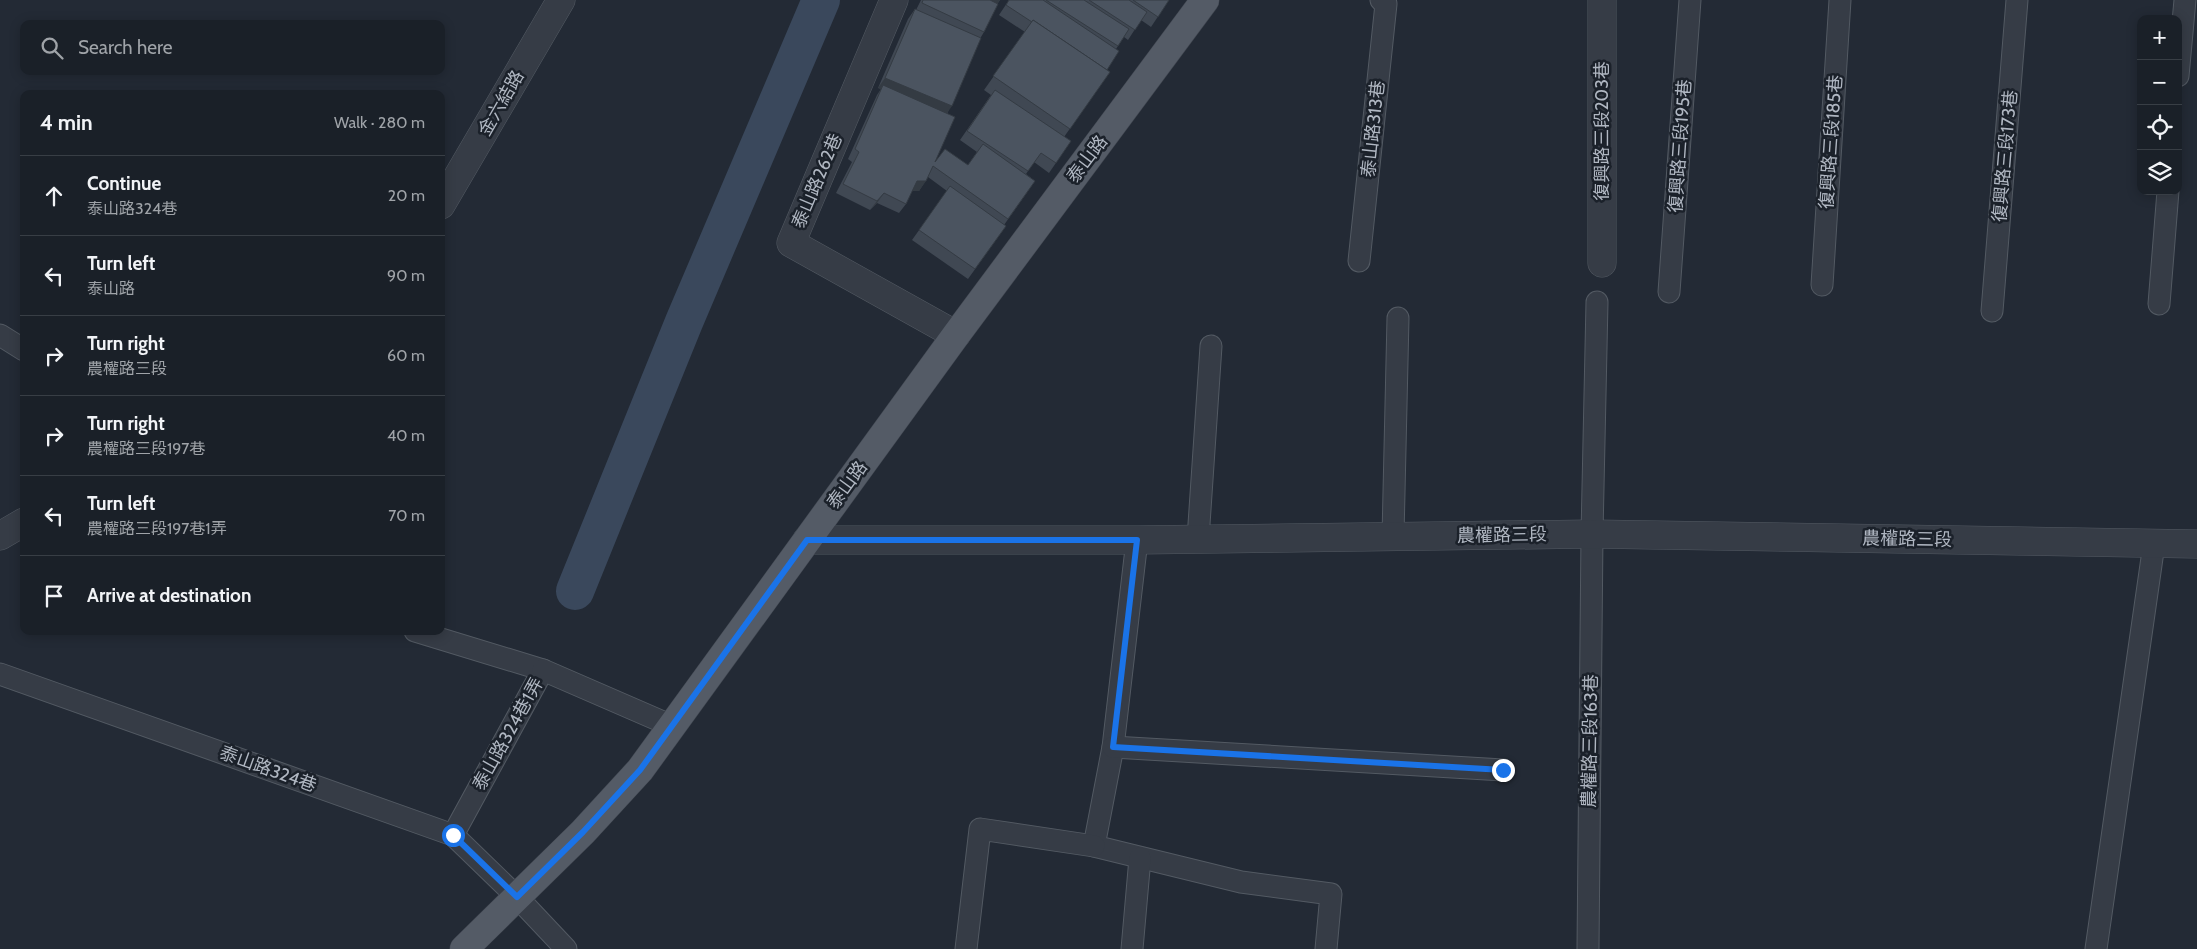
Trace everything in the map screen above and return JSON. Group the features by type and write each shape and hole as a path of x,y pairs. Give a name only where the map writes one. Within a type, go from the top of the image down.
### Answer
{"main road":[{"name":"泰山路","path":"464,949 583,832 640,770 956,335 1205,0"}],"street":[{"name":"金六結路","path":"445,198 561,0"},
{"name":"泰山路262巷","path":"894,0 791,243 956,335"},
{"name":"復興路三段203巷","path":"1602,0 1602,263"},
{"path":"0,536 20,524"},
{"name":"農權路三段","path":"807,540 1137,540 1592,534 2197,544"}],"lane":[{"name":"泰山路313巷","path":"1358,261 1386,4 1381,0"},
{"name":"復興路三段195巷","path":"1669,292 1690,0"},
{"name":"復興路三段185巷","path":"1822,284 1840,0"},
{"name":"復興路三段173巷","path":"1992,312 2017,0"},
{"path":"2179,60 2185,0"},
{"path":"2159,304 2168,195"},
{"name":"農權路三段163巷","path":"1588,949 1592,534 1597,302"},
{"path":"1393,536 1398,318"},
{"path":"0,335 20,348"},
{"path":"1198,539 1211,346"},
{"path":"1094,846 1113,747 1137,540"},
{"path":"2096,949 2154,544"},
{"name":"泰山路324巷1弄","path":"429,635 543,670 453,835"},
{"path":"543,670 672,726"},
{"name":"泰山路324巷","path":"0,674 453,835 517,897 566,949"},
{"path":"1113,747 1503,770"},
{"path":"966,949 980,829 1094,846 1242,882 1331,894 1326,949"},
{"path":"1132,949 1140,858"}],"building":[{"path":"923,0 990,0 998,4 984,32 922,3"},
{"path":"1009,0 1043,0 1119,51 1107,70 1033,20 1032,22 1006,5"},
{"path":"1046,0 1084,0 1129,29 1118,46"},
{"path":"1089,0 1129,0 1147,12 1135,30"},
{"path":"1133,0 1169,0 1158,17"},
{"path":"915,9 981,38 952,106 885,78"},
{"path":"1033,20 1110,72 1070,129 993,76"},
{"path":"883,85 955,117 935,162 945,149 968,165 983,144 1035,181 1008,219 933,166 926,181 917,181 906,204 884,193 877,201 843,184 859,152 855,149"},
{"path":"995,90 1071,141 1056,163 1041,153 1028,171 967,131"},
{"path":"950,186 1006,226 975,269 919,230"}],"waterway":[{"path":"575,591 684,322 821,0"}],"route":[{"path":"453,835 517,897 583,832 640,770 807,540 1137,540 1113,747 1503,770"}]}
